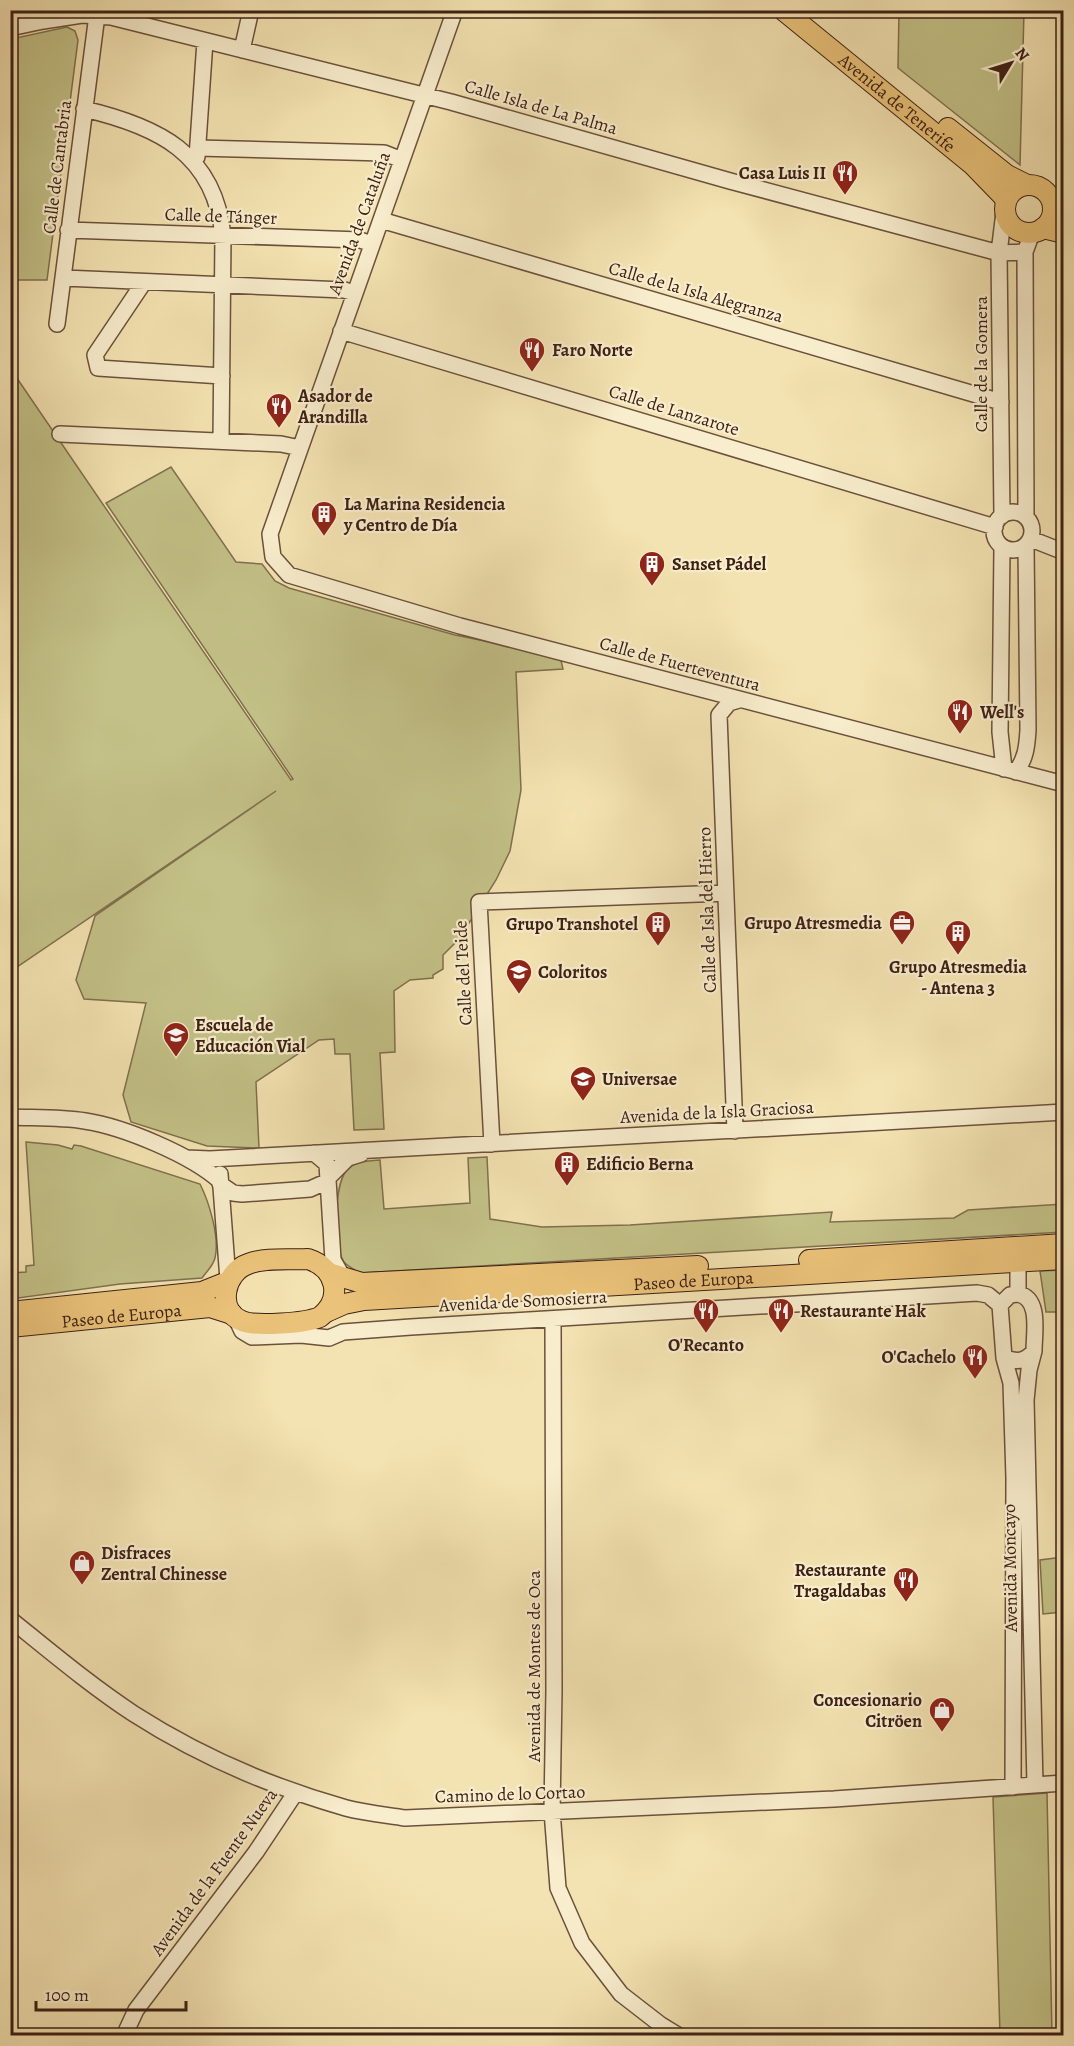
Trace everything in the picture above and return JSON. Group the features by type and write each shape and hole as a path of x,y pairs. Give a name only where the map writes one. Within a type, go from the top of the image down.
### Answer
{"main road":[{"name":"Avenida de Tenerife","path":"783,10 972,165 1005,206"},
{"name":"Avenida de Tenerife","path":"800,10 1007,175 1025,184"},
{"path":"1025,184 1038,186 1047,194 1053,205 1048,222 1019,231 1009,223 1005,206 1014,189 1025,184"},
{"path":"1048,222 1064,233"},
{"name":"Paseo de Europa","path":"12,1323 202,1292 227,1281 233,1273 250,1263 308,1259 362,1282 484,1278 1064,1244"},
{"name":"Paseo de Europa","path":"12,1323 210,1307 254,1324 323,1315 344,1304 364,1300 1064,1258"},
{"path":"323,1315 334,1295 335,1271"},
{"path":"227,1281 228,1305 234,1316"}],"street":[{"path":"10,13 17,10"},
{"path":"242,50 251,10"},
{"name":"Avenida de Cataluña","path":"289,575 273,557 270,534 455,10"},
{"name":"Calle Isla de La Palma","path":"10,28 43,16 97,15 425,95 999,253 1025,252"},
{"name":"Calle de Cantabria","path":"57,324 97,15"},
{"path":"197,166 205,41"},
{"path":"84,109 113,115 162,134 182,149 197,166 221,213 223,236 221,441"},
{"path":"198,148 384,153 402,160"},
{"name":"Calle de la Gomera","path":"998,521 1001,402 999,253 1005,206"},
{"name":"Calle de la Isla Alegranza","path":"381,220 1001,402"},
{"path":"1026,517 1011,512 998,521 996,538 1002,547 1000,732 1010,771 1023,762 1027,751 1028,730 1029,542 1033,531 1026,517 1025,252 1048,222"},
{"name":"Calle de Tánger","path":"68,230 360,240 372,243"},
{"path":"64,278 344,290 355,293"},
{"path":"144,282 94,355 98,368 222,376"},
{"name":"Calle de Lanzarote","path":"341,331 998,521"},
{"path":"60,434 281,444 300,448"},
{"path":"1002,547 1011,550 1029,542 1064,552"},
{"name":"Calle de Fuerteventura","path":"289,575 460,626 1064,784"},
{"name":"Calle de Isla del Hierro","path":"735,1131 719,715 729,703 739,700"},
{"path":"1000,732 1010,738 1020,738 1028,730"},
{"name":"Calle del Teide","path":"492,1144 479,902 726,893"},
{"name":"Avenida de la Isla Graciosa","path":"186,1158 373,1151 1064,1112"},
{"path":"10,1117 86,1121 116,1130 205,1168 232,1193 310,1189 328,1179"},
{"name":"Avenida de la Isla Graciosa","path":"328,1179 348,1158 373,1151"},
{"path":"314,1154 327,1164 335,1271"},
{"path":"227,1281 220,1171 232,1157"},
{"path":"999,1305 1010,1295 1018,1294 1018,1261"},
{"name":"Avenida de Somosierra","path":"234,1316 242,1331 252,1337 302,1335 329,1338 343,1332 977,1293 988,1295 999,1305"},
{"name":"Avenida Moncayo","path":"1013,1787 1023,1587 1026,1392 1034,1351 1031,1301 1025,1295 1018,1294"},
{"name":"Avenida Moncayo","path":"999,1305 1004,1358 1012,1401 1035,1785"},
{"path":"323,1315 329,1338"},
{"name":"Avenida de Montes de Oca","path":"553,1319 552,1811 558,1888 582,1943 621,1994 679,2036"},
{"path":"1004,1358 1020,1361 1028,1358 1034,1351"},
{"name":"Camino de lo Cortao","path":"10,1619 57,1659 134,1713 190,1746 296,1792 348,1809 405,1818 834,1799 1064,1783"},
{"name":"Avenida de la Fuente Nueva","path":"124,2036 136,2010 256,1852 296,1792"}],"shaded area":[{"path":"899,11 1024,11 1020,165 898,68"},
{"path":"67,27 75,31 78,40 47,280 11,280 11,39"},
{"path":"10,368 291,780 293,779 106,503 171,467 236,562 262,564 275,581 289,588 455,635 560,656 563,669 516,672 521,790 510,851 496,880 459,939 443,955 443,969 433,975 433,978 410,980 394,991 395,1052 380,1053 384,1129 354,1130 350,1054 335,1054 334,1039 319,1040 256,1082 259,1148 207,1146 131,1122 123,1095 146,1003 84,999 76,980 95,916 276,791 11,971"},
{"path":"26,1142 58,1145 72,1149 74,1145 81,1146 200,1184 215,1230 216,1250 211,1266 202,1278 120,1284 11,1299 11,1273 26,1272 26,1266 34,1265"},
{"path":"487,1157 490,1219 542,1227 630,1225 832,1212 830,1222 954,1218 968,1210 1064,1204 1063,1232 360,1273 344,1262 338,1243 337,1203 342,1179 353,1165 380,1160 384,1209 470,1203 468,1158"},
{"path":"1063,1270 1063,1312 1046,1312 1040,1271"},
{"path":"1063,1557 1063,1612 1043,1614 1040,1560"},
{"path":"1047,1793 1052,2035 1000,2035 993,1797"}],"place":[{"name":"Casa Luis II","path":"845,196"},
{"name":"Faro Norte","path":"532,373"},
{"name":"Asador de Arandilla","path":"279,429"},
{"name":"La Marina Residencia y Centro de Día","path":"324,537"},
{"name":"Sanset Pádel","path":"652,587"},
{"name":"Well's","path":"960,735"},
{"name":"Grupo Atresmedia","path":"902,946"},
{"name":"Grupo Transhotel","path":"658,947"},
{"name":"Grupo Atresmedia - Antena 3","path":"958,956"},
{"name":"Coloritos","path":"519,995"},
{"name":"Escuela de Educación Vial","path":"176,1058"},
{"name":"Universae","path":"583,1102"},
{"name":"Edificio Berna","path":"567,1187"},
{"name":"O'Recanto","path":"706,1334"},
{"name":"Restaurante Hak","path":"781,1334"},
{"name":"O'Cachelo","path":"975,1380"},
{"name":"Disfraces Zentral Chinesse","path":"82,1586"},
{"name":"Restaurante Tragaldabas","path":"906,1603"},
{"name":"Concesionario Citröen","path":"942,1733"}]}
